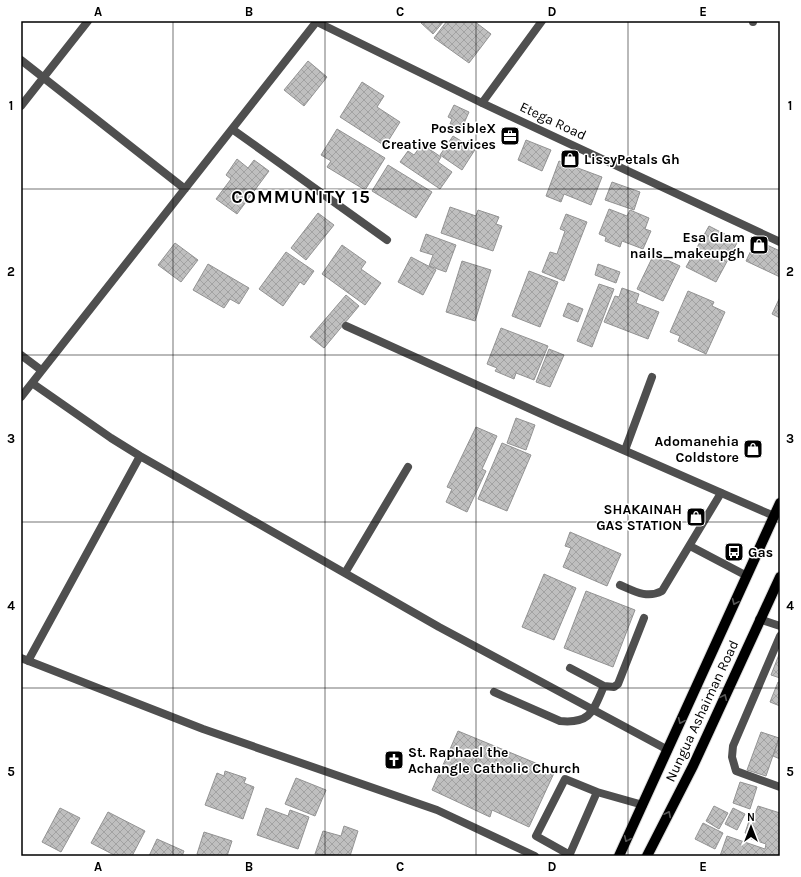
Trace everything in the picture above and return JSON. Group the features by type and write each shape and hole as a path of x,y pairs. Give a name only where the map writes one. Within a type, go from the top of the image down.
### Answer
{"main road":[{"path":"619,856 780,503"},
{"name":"Nungua Ashaiman Road","path":"647,856 693,766 759,619 780,577"}],"street":[{"path":"21,106 88,21"},
{"path":"21,397 317,21"},
{"name":"Etega Road","path":"317,21 482,103 780,242"},
{"path":"482,103 542,21"},
{"path":"21,60 185,189"},
{"path":"232,129 387,240"},
{"path":"346,326 774,516"},
{"path":"21,355 41,370"},
{"path":"625,450 652,377"},
{"path":"32,383 111,438 140,456 439,627 668,750"},
{"path":"140,456 25,659 203,729 437,810 535,856"},
{"path":"345,573 408,467"},
{"path":"620,585 646,596 662,591 721,493"},
{"path":"690,546 747,576"},
{"path":"570,668 610,688 618,684 644,618"},
{"path":"759,619 780,626"},
{"path":"780,636 733,746 732,757 736,771 780,787"},
{"path":"494,692 560,721 583,720 594,710 604,686"},
{"path":"597,792 570,855 536,836 565,779 597,792 643,805"}],"building":[{"path":"423,21 444,21 433,34 421,23"},
{"path":"447,21 474,21 491,34 469,63 434,38"},
{"path":"308,61 327,77 304,106 284,90"},
{"path":"362,82 384,96 377,107 400,122 385,146 340,117"},
{"path":"454,105 469,112 461,130 450,124 452,119 448,117"},
{"path":"337,129 385,158 365,190 327,167 331,161 321,155"},
{"path":"453,136 466,144 469,140 478,145 462,170 440,155"},
{"path":"526,140 551,150 542,171 518,160"},
{"path":"422,144 441,157 438,162 452,172 440,189 400,162 408,151 414,155"},
{"path":"237,159 248,168 254,160 269,171 237,214 216,199 231,179 226,175"},
{"path":"559,161 602,177 591,205 564,194 561,202 546,196"},
{"path":"388,165 432,192 416,218 372,191"},
{"path":"612,182 640,192 634,210 605,200"},
{"path":"450,207 476,216 478,210 499,217 496,224 502,226 493,251 441,233"},
{"path":"609,209 627,216 630,210 649,218 645,229 651,231 643,249 622,241 620,247 605,241 606,237 599,234"},
{"path":"318,213 334,225 306,260 291,248"},
{"path":"566,214 587,222 564,281 542,272 550,252 557,254 565,231 560,229"},
{"path":"709,226 738,241 716,282 686,267"},
{"path":"426,234 456,245 446,272 429,266 433,255 420,251"},
{"path":"756,240 780,251 780,277 746,261"},
{"path":"175,243 198,260 181,282 158,265"},
{"path":"342,245 366,262 361,269 381,283 365,305 322,274"},
{"path":"286,252 314,271 304,285 300,282 283,306 259,289"},
{"path":"654,254 680,266 663,301 637,289"},
{"path":"411,257 436,270 423,295 398,282"},
{"path":"462,261 491,270 475,321 446,312"},
{"path":"208,264 249,288 239,304 230,299 224,308 193,290"},
{"path":"598,264 620,272 616,283 595,275"},
{"path":"529,271 558,282 540,327 512,316"},
{"path":"599,284 614,289 592,347 577,341"},
{"path":"622,288 639,294 636,303 659,312 648,339 604,322 615,296 619,297"},
{"path":"688,291 714,302 712,306 725,312 706,354 678,341 680,336 670,332"},
{"path":"346,295 359,306 324,348 310,337"},
{"path":"780,297 780,318 772,314"},
{"path":"568,303 583,309 578,322 563,316"},
{"path":"501,328 548,346 534,380 516,373 514,379 495,371 497,368 487,364"},
{"path":"549,349 564,355 550,387 536,382"},
{"path":"516,418 535,425 526,450 507,443"},
{"path":"476,427 497,436 482,469 486,471 467,512 446,502 452,489 447,487"},
{"path":"502,443 531,455 507,511 478,499"},
{"path":"570,532 621,554 607,586 563,567 571,548 565,546"},
{"path":"544,574 576,588 554,640 522,627"},
{"path":"586,591 635,610 613,667 564,648"},
{"path":"780,652 780,678 771,675"},
{"path":"778,682 780,683 780,706 770,702"},
{"path":"458,731 555,771 529,827 492,810 490,817 432,790"},
{"path":"761,732 779,738 766,776 747,770"},
{"path":"780,738 780,759 773,756"},
{"path":"225,771 246,778 244,783 254,787 243,819 205,805 217,773 224,776"},
{"path":"296,778 326,790 315,816 285,804"},
{"path":"740,782 757,787 750,809 733,803"},
{"path":"714,806 728,813 719,829 706,821"},
{"path":"758,806 780,813 780,856 720,856 727,836 765,849 766,844 751,839 752,836 745,833 750,818 753,819"},
{"path":"60,808 80,818 61,852 42,842"},
{"path":"266,808 288,816 290,810 309,817 298,849 257,835"},
{"path":"733,808 745,814 737,830 725,824"},
{"path":"108,812 145,831 132,856 116,856 91,843"},
{"path":"703,823 723,833 715,849 695,839"},
{"path":"344,826 358,831 350,856 315,854 323,831 341,836"},
{"path":"204,832 232,841 227,856 202,856 197,854"},
{"path":"157,839 184,851 182,856 149,856"}],"place":[{"name":"PossibleX Creative Services","path":"510,136"},
{"name":"LissyPetals Gh","path":"570,159"},
{"name":"Esa Glam nails_makeupgh","path":"759,245"},
{"name":"Adomanehia Coldstore","path":"753,449"},
{"name":"SHAKAINAH GAS STATION","path":"696,517"},
{"name":"Gas","path":"734,552"},
{"name":"St. Raphael the Achangle Catholic Church","path":"394,760"}],"district":[{"name":"COMMUNITY 15","path":"301,197"}]}
